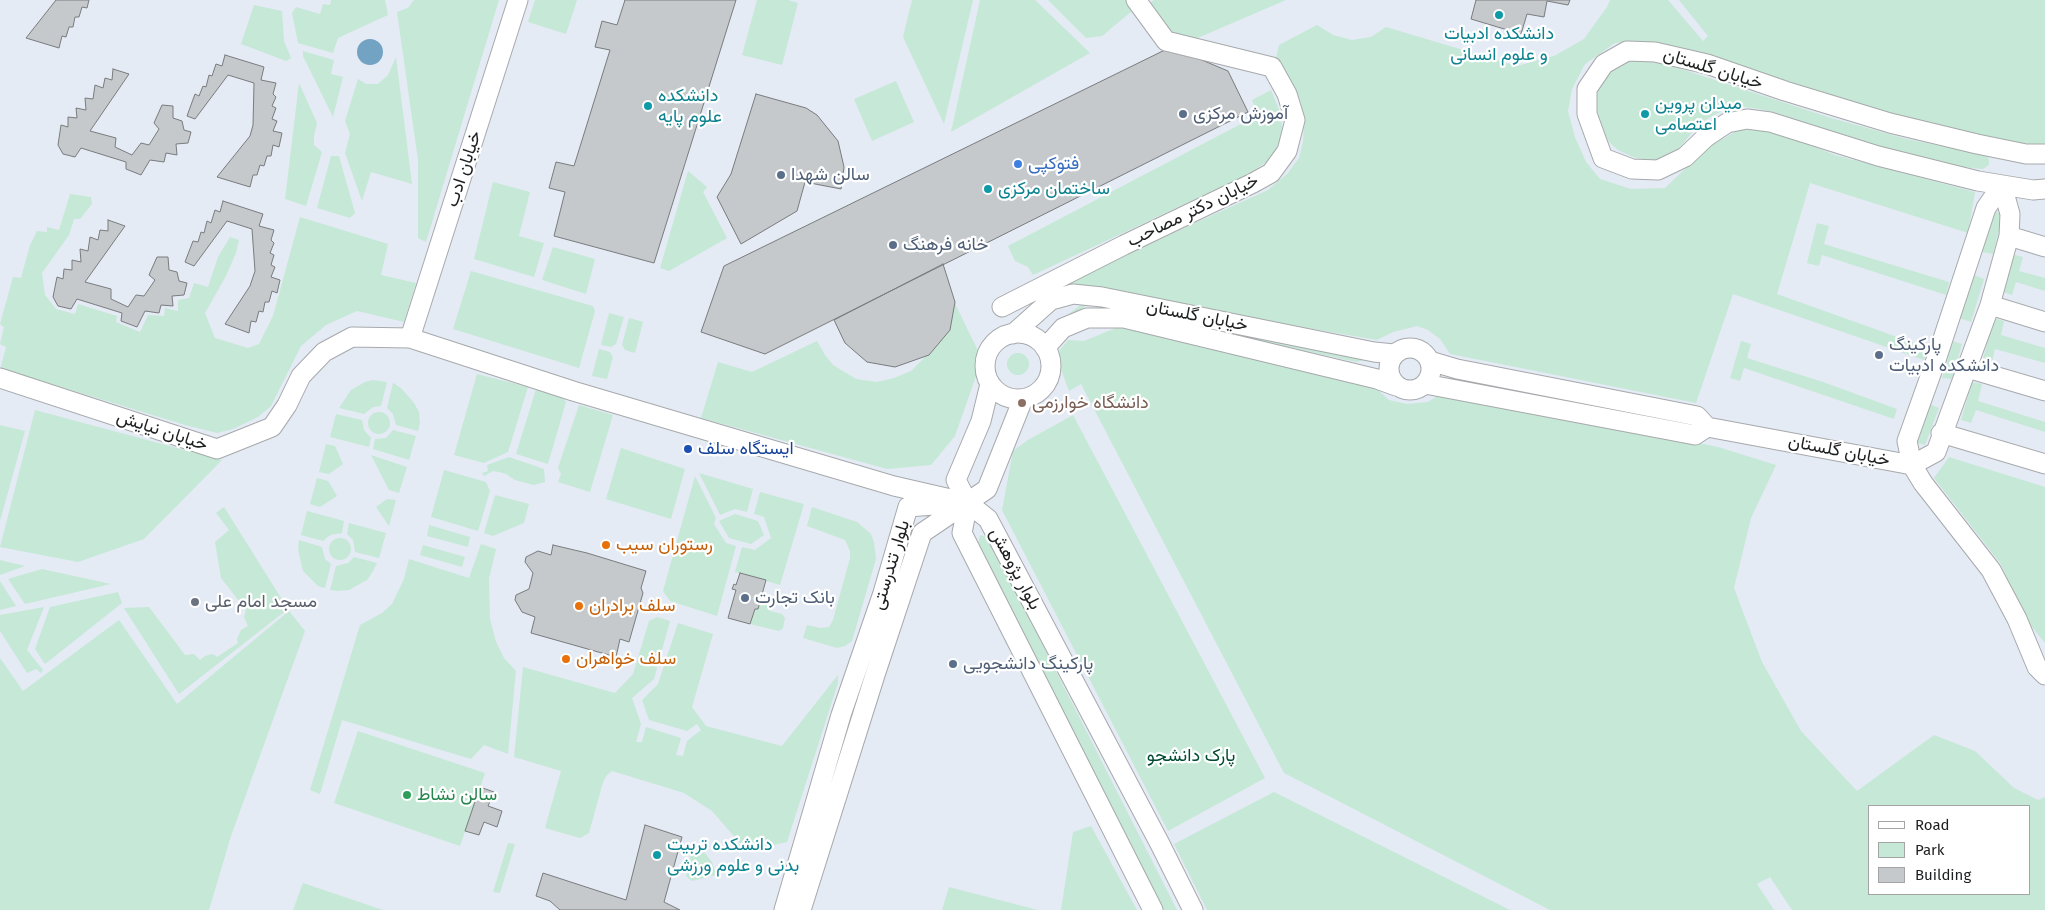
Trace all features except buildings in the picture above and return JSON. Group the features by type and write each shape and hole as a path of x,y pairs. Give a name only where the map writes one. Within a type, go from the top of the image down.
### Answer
{"lane":[{"name":"خیابان ادب","path":"410,338 518,0"},
{"name":"خیابان دکتر مصاحب","path":"1002,307 1124,245 1253,183 1271,173 1287,151 1295,120 1287,94 1272,67 1166,41 1136,0"},
{"name":"خیابان گلستان","path":"2045,154 2026,154 1890,123 1785,91 1707,64 1654,52 1627,51 1604,64 1587,89 1587,114 1603,158 1632,169 1658,170 1686,157 1706,137 1727,123 1747,119 1770,122 1878,156 2002,185 2033,190 2045,189"},
{"name":"خیابان گلستان","path":"1425,384 1912,465 1936,452 1941,433 1990,304 2009,236 2010,214 2002,185"},
{"name":"خیابان گلستان","path":"1912,465 1906,440 1936,360 1986,208 2002,185"},
{"path":"2009,236 2045,247"},
{"name":"خیابان گلستان","path":"1013,334 1051,300 1073,294 1102,297 1364,350 1394,354"},
{"path":"1990,304 2045,322"},
{"name":"خیابان گلستان","path":"1045,348 1063,328 1087,318 1124,318 1377,379 1396,386"},
{"path":"990,384 1004,396 1023,399 1032,396 1046,384 1051,366 1045,348 1032,336 1013,334 1004,336 990,349 985,366 990,384 981,421 956,480 968,503 987,489 1023,399"},
{"name":"خیابان نیایش","path":"0,378 216,449 272,426 288,406 301,376 324,352 352,337 410,338 573,390 894,486 968,503"},
{"path":"1406,347 1421,350 1430,361 1431,374 1425,384 1416,390 1406,390 1396,386 1388,370 1394,354 1406,347"},
{"name":"خیابان گلستان","path":"1430,361 1456,369 1697,416 1701,431"},
{"path":"1967,368 2045,391"},
{"path":"1941,433 2045,464"},
{"path":"1912,465 1923,483 1991,570 2016,619 2037,667 2045,674"},
{"name":"بلوار تندرستی","path":"784,910 841,715 883,594 908,507 968,503"},
{"name":"بلوار تندرستی","path":"802,910 875,675 922,533 968,503"},
{"name":"بلوار پژوهش","path":"1153,910 962,533 968,503 988,519 1193,910"}],"shaded area":[{"name":"دانشگاه خوارزمی","path":"0,0 2045,0 2045,910 0,910"}],"green space":[{"path":"331,0 385,0 388,15 338,38 333,53 298,43 292,13 296,7 320,14 323,4 330,5"},
{"path":"414,0 499,0 426,242 418,238 418,160 397,12 408,8"},
{"path":"535,0 577,0 566,34 528,22"},
{"path":"757,0 788,0 798,3 782,65 742,55"},
{"path":"912,0 973,0 944,124 903,37"},
{"path":"980,0 1035,0 1090,53 951,132"},
{"path":"1048,0 1126,0 1132,11 1102,36 1086,38"},
{"path":"1154,0 1286,0 1193,40 1173,33 1149,3"},
{"path":"1610,0 1668,0 1703,41 1708,36 1679,0 2045,0 2045,145 1992,141 1838,98 1724,61 1626,42 1615,43 1585,64 1572,89 1568,111 1575,137 1586,162 1600,179 1631,189 1665,188 1707,148 1740,129 1777,132 1835,155 1975,192 1968,233 1810,183 1777,294 1928,348 1924,360 1733,294 1696,403 1450,354 1440,339 1428,330 1417,326 1393,332 1377,340 1058,285 1268,190 1288,173 1299,158 1303,142 1304,121 1301,102 1276,58 1279,45 1317,25 1333,35 1352,40 1371,37 1386,27 1517,66 1554,56 1584,39"},
{"path":"254,5 282,11 284,41 291,58 286,61 241,44"},
{"path":"303,51 334,60 331,74 343,77 333,117 303,56"},
{"path":"396,57 412,184 371,172 362,201 345,153 350,134 345,121 358,79 366,84 378,84 388,75"},
{"path":"1645,57 1831,118 1907,139 1986,155 1989,159 1989,165 1983,169 1960,167 1858,143 1780,114 1738,106 1720,112 1705,120 1693,131 1675,154 1651,161 1633,157 1618,150 1608,141 1598,116 1596,103 1598,89 1608,74 1630,58"},
{"path":"896,81 914,122 872,141 854,99"},
{"path":"299,83 317,123 314,145 322,152 306,206 285,199"},
{"path":"1271,90 1280,112 1282,127 1280,141 1269,160 1249,174 1033,275 1028,267 1015,261 1008,246 1258,115 1252,100"},
{"path":"331,156 339,156 355,213 350,218 317,208"},
{"path":"688,171 707,187 703,192 727,238 669,271 660,268"},
{"path":"493,182 530,192 519,236 544,243 534,277 474,259"},
{"path":"70,194 91,197 92,204 80,219 74,219 69,235 42,273 45,295 56,309 75,314 78,304 117,316 116,322 140,332 148,315 164,316 165,308 178,311 178,300 189,298 194,283 208,287 218,257 230,237 239,240 236,253 226,276 205,313 215,338 248,348 259,344 273,316 300,217 388,244 381,275 416,283 404,322 357,311 326,325 301,346 271,406 258,417 233,429 217,433 9,371 0,370 6,347 0,344 4,327 0,324 13,277 21,278 30,245 37,231 47,232 47,227 59,230"},
{"path":"1992,211 2003,214 1993,254 1982,252"},
{"path":"1817,223 1829,226 1824,244 1949,282 1946,295 1822,255 1819,266 1807,263"},
{"path":"553,247 595,259 586,294 542,280"},
{"path":"2012,254 2023,257 2019,271 2045,278 2045,291 2016,282 2012,295 2003,292"},
{"path":"471,271 593,306 595,311 579,368 453,329"},
{"path":"1974,275 1984,279 1971,322 1959,318"},
{"path":"943,279 982,359 955,436 931,465 887,469 701,418 718,362 752,372 817,341 833,365 856,379 877,382 911,371 926,356 934,337"},
{"path":"1086,301 1365,358 1365,360 1356,362 1089,303 1069,319 1066,319 1066,316"},
{"path":"609,313 624,317 616,344 611,347 601,345"},
{"path":"629,318 643,322 635,353 625,350 622,345"},
{"path":"1993,318 2004,321 2001,335 2045,348 2045,363 1995,349 1992,362 1983,359"},
{"path":"1123,325 1370,379 1389,400 1407,404 1428,402 1442,393 1718,447 1776,465 1751,518 1734,588 1762,662 1801,731 1857,791 1934,735 1975,751 2014,788 2038,800 2045,797 2045,910 1792,910 1770,877 1757,884 1774,910 1550,910 1284,773 1081,384 1069,391 1057,359 1059,351 1068,340 1084,341"},
{"path":"1741,341 1751,344 1747,358 1823,382 1897,409 1894,419 1744,368 1740,381 1730,378"},
{"path":"1953,341 1962,344 1952,379 1942,378"},
{"path":"599,349 610,352 613,357 607,379 592,376"},
{"path":"1018,353 1028,360 1029,364 1022,374 1018,375 1008,368 1007,364 1014,354"},
{"path":"477,374 528,387 508,452 484,463 454,455"},
{"path":"1453,376 1692,422 1695,426 1691,427 1455,379"},
{"path":"373,380 387,382 381,406 373,407 364,414 339,408 351,390"},
{"path":"1972,382 1982,384 1978,401 2045,422 2045,432 1976,410 1971,423 1961,420"},
{"path":"393,383 401,388 419,412 420,423 418,431 396,425 393,414 387,408"},
{"path":"536,389 562,397 566,402 548,464 516,454"},
{"path":"1929,404 1939,408 1925,445 1915,442"},
{"path":"579,405 613,415 590,492 558,482 561,474 558,468"},
{"path":"35,410 222,460 144,539 78,562 0,547"},
{"path":"379,412 387,415 390,423 387,431 379,434 371,431 368,423 371,415"},
{"path":"336,414 362,420 364,430 371,438 369,447 330,437"},
{"name":"پارک دانشجو","path":"1073,415 1265,778 1168,831 1002,510 1013,451 1028,440"},
{"path":"0,425 25,431 0,521"},
{"path":"393,430 416,436 409,460 373,449 375,439 386,438"},
{"path":"326,444 335,446 343,464 329,474 319,472"},
{"path":"621,448 685,469 671,519 606,499"},
{"path":"371,455 407,467 399,493 389,490"},
{"path":"509,457 544,469 545,482 534,485 493,471 484,476 482,473 488,471 487,465"},
{"path":"1949,457 2045,487 2045,643 2027,621 2000,563 1934,478"},
{"path":"444,470 486,482 490,491 478,531 431,517"},
{"path":"699,473 753,489 747,512 735,509 720,515"},
{"path":"695,476 716,518 714,524 726,543 736,546 717,616 670,601 663,591"},
{"path":"317,478 328,481 337,496 320,507 310,504"},
{"path":"760,492 804,504 780,585 735,572 742,547 755,550 771,538 764,517 754,514"},
{"path":"495,495 529,504 524,523 493,536 484,533"},
{"path":"387,499 396,500 389,526 376,507"},
{"path":"224,507 288,609 179,694 124,608 149,607 185,655 194,654 200,660 205,656 213,654 217,657 238,643 237,639 241,630 248,626 244,617 246,610 221,578 215,542 229,530 216,513"},
{"path":"812,507 857,522 871,534 874,542 876,559 852,641 845,646 837,648 803,638 807,625 820,628 829,627 833,620 850,558 850,551 845,540 807,526"},
{"path":"307,511 344,521 342,533 330,535 323,541 301,535"},
{"path":"735,514 758,521 764,535 751,544 729,538 719,521"},
{"path":"349,523 386,533 379,558 355,552 353,540 347,534"},
{"path":"429,525 470,537 468,547 427,536"},
{"path":"980,535 988,537 1177,910 1164,910 978,544"},
{"path":"340,538 348,541 351,549 348,557 340,560 332,557 329,549 332,541"},
{"path":"299,540 322,547 325,559 331,564 325,588 318,586 303,571 298,550"},
{"path":"481,544 496,549 489,579 490,619 496,642 504,658 516,671 508,754 484,745 471,759 342,720 320,794 310,790 360,625 382,613 392,604 404,579 409,559 469,578"},
{"path":"423,545 465,557 462,567 420,555"},
{"path":"354,557 377,563 367,580 349,590 330,590 336,566 348,563"},
{"path":"0,560 25,566 0,575"},
{"path":"42,569 111,584 25,604 8,579"},
{"path":"0,581 16,606 0,610"},
{"path":"118,592 122,603 45,664 35,649 50,607"},
{"path":"760,604 770,606 770,611 782,614 785,618 783,628 779,631 750,624 755,609 758,609"},
{"path":"44,607 27,650 43,670 41,673 36,669 27,673 0,631 0,615"},
{"path":"289,611 305,631 231,836 209,910 0,910 0,658 23,691 119,620 177,704"},
{"path":"657,617 670,621 654,679 632,698 641,724 636,742 642,742 646,727 681,738 676,755 683,756 687,741 701,730 697,724 687,731 649,720 642,700 658,684 678,623 713,634 692,707 706,726 782,746 838,675 838,683 787,842 747,851 712,811 684,793 612,771 603,782 589,833 580,838 545,828 561,771 514,757 523,667 615,693 633,674 649,621"},
{"name":"سالن نشاط","path":"358,731 485,773 460,846 334,803"},
{"name":"پارک دانشجو","path":"1274,792 1510,910 1207,910 1174,844"},
{"path":"1091,826 1137,910 1061,910 1073,832"},
{"path":"508,843 515,844 500,893 493,892"},
{"path":"692,847 704,852 712,862 716,875 692,881 686,876"},
{"path":"303,883 383,910 293,910"},
{"path":"949,887 1038,910 942,910"}],"water":[{"path":"370,39 379,43 383,52 379,61 370,65 361,61 357,52 361,43"}],"place":[{"name":"دانشکده ادبیات و علوم انسانی","path":"1499,15"},
{"name":"دانشکده علوم پایه","path":"648,106"},
{"name":"آموزش مرکزی","path":"1183,114"},
{"name":"میدان پروین اعتصامی","path":"1645,114"},
{"name":"فتوکپی","path":"1018,164"},
{"name":"سالن شهدا","path":"781,175"},
{"name":"ساختمان مرکزی","path":"988,189"},
{"name":"خانه فرهنگ","path":"893,245"},
{"name":"پارکینگ دانشکده ادبیات","path":"1879,355"},
{"name":"دانشگاه خوارزمی","path":"1022,403"},
{"name":"ایستگاه سلف","path":"688,449"},
{"name":"رستوران سیب","path":"606,545"},
{"name":"بانک تجارت","path":"745,598"},
{"name":"مسجد امام علی","path":"195,602"},
{"name":"سلف برادران","path":"579,606"},
{"name":"سلف خواهران","path":"566,659"},
{"name":"پارکینگ دانشجویی","path":"953,664"},
{"name":"سالن نشاط","path":"407,795"},
{"name":"دانشکده تربیت بدنی و علوم ورزشی","path":"657,855"}]}
